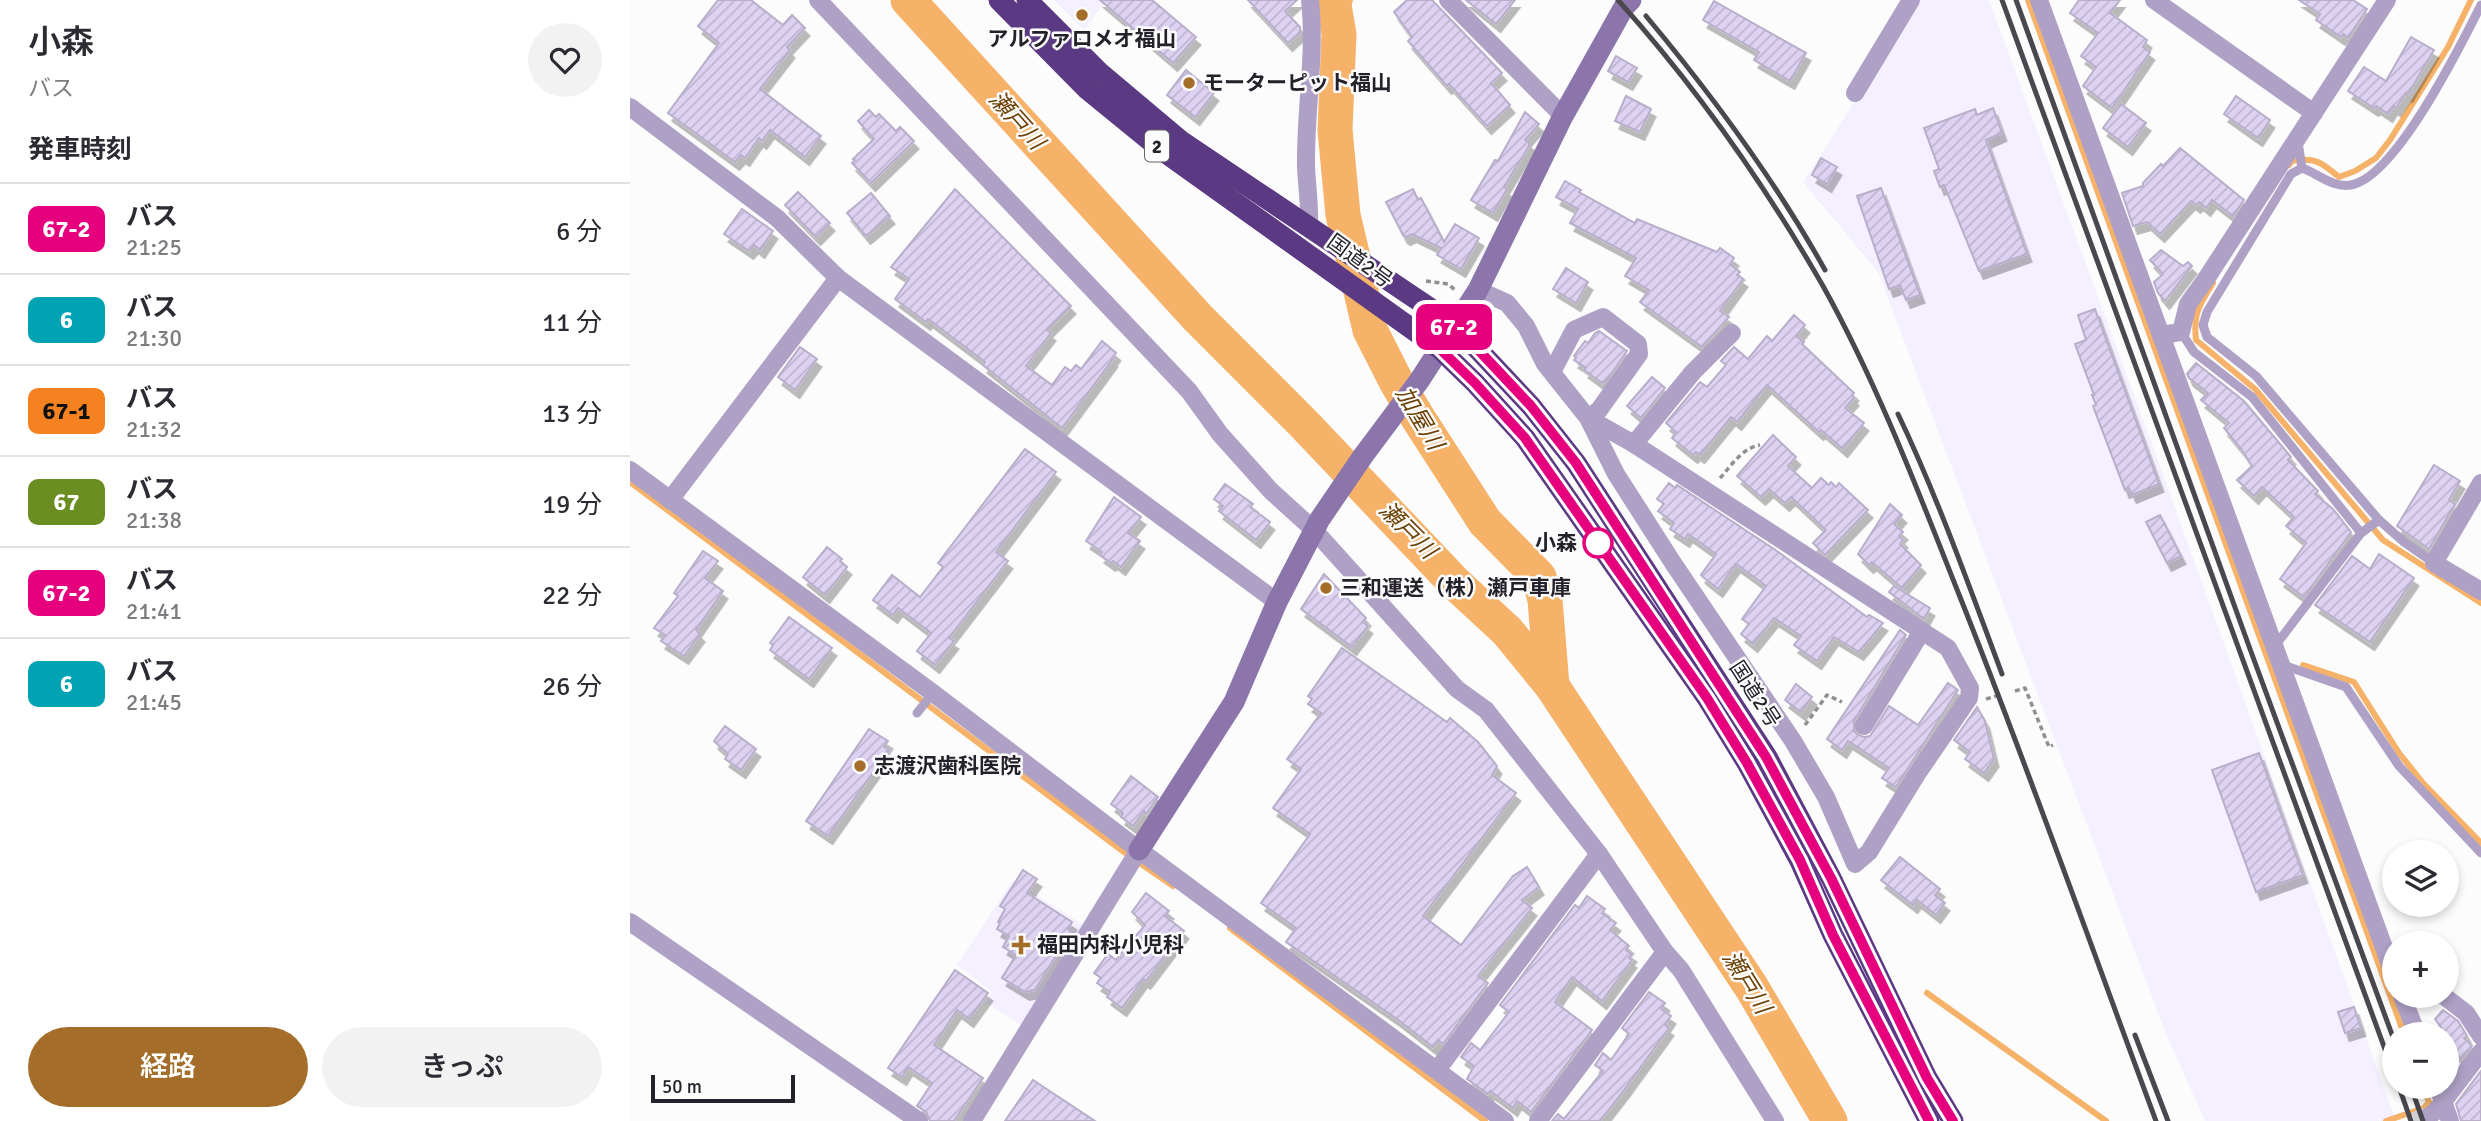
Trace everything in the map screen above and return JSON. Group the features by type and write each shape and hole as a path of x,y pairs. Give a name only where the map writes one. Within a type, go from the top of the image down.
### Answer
{"highway":[{"name":"国道2号","path":"999,0 1098,98 1163,150 1440,349 1525,438 1707,698 1747,763 1800,860 1833,935 1929,1121"},
{"name":"国道2号","path":"1027,0 1099,72 1181,141 1455,325 1531,406 1576,463 1766,757 1831,878 1927,1078 1953,1121"}],"street":[{"path":"818,0 1189,391 1220,434 1271,491 1317,524 1457,689 1486,710 1599,854 1665,952 1681,970 1775,1121"},
{"path":"1309,227 1311,205 1306,168 1313,30 1310,0"},
{"path":"1448,0 1563,116"},
{"path":"972,1121 1234,702 1277,602 1317,524 1419,381 1478,290 1563,116 1624,7 1631,0"},
{"path":"1855,93 1911,0"},
{"path":"2039,0 2382,941"},
{"path":"2154,0 2314,113"},
{"path":"2161,335 2181,332 2188,304 2298,145 2314,113 2387,0"},
{"path":"630,107 777,218 838,278 1277,602"},
{"path":"670,500 838,278"},
{"path":"1478,290 1507,303 1526,326 1545,364 1588,418 1616,474 1673,564 1793,741 1826,797 1855,864"},
{"path":"1552,372 1574,330 1603,317 1638,344 1639,354 1599,411 1588,418"},
{"path":"1634,444 1693,372 1732,333"},
{"path":"1588,418 1634,444 1948,648 1970,688 1969,698 1917,774 1869,852 1831,878"},
{"path":"630,470 930,696 1136,856 1437,1070 1504,1121"},
{"path":"1593,490 1616,474"},
{"path":"2481,483 2434,563 2481,591"},
{"path":"1864,726 1922,631"},
{"path":"1437,1070 1599,854"},
{"path":"630,922 919,1121"},
{"path":"1538,1121 1665,952"},
{"path":"2439,1107 2481,1050 2466,1013 2459,1008"}],"lane":[{"path":"2302,167 2335,185 2354,185 2380,168 2402,142 2424,108 2456,55 2481,5"},
{"path":"2298,145 2302,167"},
{"path":"2302,167 2291,174 2207,312 2203,325 2207,337 2256,376 2378,521 2434,563"},
{"path":"2181,332 2194,352 2252,397 2363,532"},
{"path":"2275,646 2363,532 2378,521"},
{"path":"2281,665 2346,687 2399,766 2481,853"},
{"path":"918,713 930,696"}],"path":[{"path":"1708,492 1750,446 1760,445"},
{"path":"2015,691 2025,688 2049,747 2053,746"},
{"path":"1793,741 1827,695 1842,702"}],"shaded area":[{"name":"アルファロメオ福山","path":"1054,0 1106,0 1084,30"},
{"path":"1920,0 1989,0 2382,1082 2382,1099 2388,1099 2396,1121 2205,1121 2166,1034 1878,272 1803,182"},
{"name":"福田内科小児科","path":"1013,880 1084,925 1023,1026 986,1003 992,992 957,965"}],"building":[{"path":"718,0 751,0 783,25 792,15 805,28 787,47 790,50 760,89 821,136 805,157 770,130 762,141 759,138 745,158 741,155 735,162 668,113 719,43 698,26"},
{"path":"1100,0 1152,0 1196,37 1173,63"},
{"path":"1248,0 1297,0 1285,11 1300,27 1300,32 1288,43"},
{"path":"1407,0 1432,0 1502,73 1491,83 1510,105 1487,126 1408,41 1412,37 1394,12"},
{"path":"1466,0 1515,0 1496,24"},
{"path":"2079,0 2120,0 2110,13 2147,40 2143,47 2150,52 2112,108 2083,86 2096,67 2081,56 2098,33 2070,13"},
{"path":"2299,0 2353,0 2367,9 2348,38 2343,34 2341,37 2316,20 2320,14"},
{"path":"1714,1 1806,53 1790,81 1754,60 1759,52 1703,20"},
{"path":"2411,37 2434,50 2408,94 2406,93 2396,108 2393,106 2388,114 2348,91 2364,67 2386,81"},
{"path":"1616,56 1637,68 1628,82 1608,71"},
{"name":"モーターピット福山","path":"1186,70 1214,93 1195,117 1167,95"},
{"path":"1626,96 1651,109 1640,132 1615,121"},
{"path":"2236,96 2270,120 2258,138 2224,114"},
{"path":"2121,104 2146,123 2128,147 2103,128"},
{"path":"1993,108 2002,133 1986,140 2027,254 1979,271 1944,185 1940,187 1934,171 1939,169 1924,128 1975,109 1977,115"},
{"path":"869,110 876,117 879,114 896,131 900,127 914,141 871,183 852,163 874,139 858,121"},
{"path":"1525,112 1539,124 1525,140 1529,142 1529,146 1504,187 1507,189 1493,213 1471,200 1495,160 1498,161"},
{"path":"2180,148 2244,200 2233,216 2212,200 2206,208 2199,202 2196,205 2191,201 2160,234 2147,222 2133,226 2122,193 2143,186 2161,164 2163,166"},
{"path":"1821,158 1837,167 1827,184 1812,175"},
{"path":"1565,181 1581,190 1579,192 1635,223 1637,219 1717,252 1720,248 1734,258 1730,264 1740,272 1737,275 1743,279 1720,311 1729,317 1702,347 1640,302 1649,290 1625,276 1636,258 1570,223 1578,209 1556,197"},
{"path":"1881,188 1920,295 1906,300 1900,285 1889,289 1857,196"},
{"path":"955,189 1071,306 1047,330 1051,333 1026,366 1052,385 1065,367 1071,371 1076,365 1081,369 1102,341 1116,353 1062,428 983,365 985,362 928,319 926,322 895,299 909,279 891,267"},
{"path":"1413,189 1418,200 1421,198 1444,242 1455,224 1479,238 1461,269 1437,255 1441,248 1412,234 1406,237 1403,235 1386,202"},
{"path":"798,192 830,223 816,237 785,205"},
{"path":"871,193 890,216 866,236 847,213"},
{"path":"742,209 773,231 760,250 754,245 749,251 724,234"},
{"path":"2161,250 2183,266 2188,262 2192,266 2165,301 2154,282 2163,274 2150,260"},
{"path":"1566,268 1588,282 1576,303 1553,289"},
{"path":"2095,309 2159,484 2132,495 2129,488 2125,490 2093,406 2096,405 2094,395 2075,344 2086,340 2078,315"},
{"path":"1794,315 1805,325 1796,336 1804,342 1802,344 1854,393 1854,398 1845,408 1864,423 1843,449 1821,430 1819,432 1767,385 1737,422 1731,417 1700,455 1696,452 1693,455 1672,438 1676,432 1666,423 1700,382 1707,387 1726,365 1721,361 1734,347 1748,359 1767,336 1772,341"},
{"path":"1599,331 1627,351 1602,383 1574,360 1585,341 1588,343"},
{"path":"800,347 817,359 795,390 778,377"},
{"path":"2196,363 2244,401 2291,457 2288,460 2318,491 2315,494 2333,509 2351,532 2304,597 2280,579 2306,543 2286,526 2294,517 2262,487 2254,496 2237,480 2252,466 2224,428 2229,423 2201,400 2208,393 2189,378 2187,374"},
{"path":"1652,377 1665,388 1641,418 1627,406"},
{"path":"1773,435 1796,457 1788,466 1812,488 1821,478 1836,487 1839,483 1868,510 1825,555 1813,543 1826,530 1791,497 1785,503 1769,489 1761,497 1737,476"},
{"path":"1025,449 1056,472 996,552 1008,561 949,638 954,641 935,665 917,651 931,633 898,608 893,615 873,600 892,575 920,597 943,567 938,563"},
{"path":"2434,465 2460,481 2449,500 2455,504 2429,549 2397,526"},
{"path":"1669,483 1675,488 1677,485 1777,551 1867,617 1869,615 1883,623 1859,652 1834,637 1817,661 1794,645 1801,636 1774,618 1753,644 1741,634 1749,624 1742,619 1766,586 1736,564 1718,589 1701,575 1716,554 1688,534 1685,539 1670,529 1674,523 1658,511 1664,504 1657,499"},
{"path":"1225,484 1253,504 1250,507 1270,522 1256,540 1219,511 1223,506 1214,499"},
{"path":"1114,497 1141,517 1128,533 1140,541 1121,567 1100,555 1102,552 1086,541"},
{"path":"1890,504 1902,515 1894,524 1903,532 1899,536 1903,540 1900,544 1921,565 1902,588 1872,562 1869,565 1858,554"},
{"path":"2160,515 2181,556 2167,563 2146,522"},
{"path":"827,547 842,559 840,561 847,567 825,595 803,577"},
{"path":"703,551 718,561 705,578 723,591 696,630 700,634 684,656 661,641 665,635 654,628 678,596 674,593"},
{"path":"2379,554 2414,578 2370,642 2315,605 2352,556 2370,569"},
{"name":"三和運送（株）瀬戸車庫","path":"1324,574 1366,618 1363,622 1368,626 1352,647 1301,609"},
{"path":"1894,586 1930,608 1924,619 1889,592"},
{"path":"789,617 832,648 809,679 770,650 773,645 770,643"},
{"path":"1900,630 1906,635 1854,721 1854,731 1864,737 1870,736 1889,706 1918,725 1948,683 1958,690 1896,787 1882,778 1889,768 1848,741 1842,750 1827,739"},
{"path":"1342,648 1447,722 1450,718 1478,742 1497,766 1492,775 1516,793 1423,916 1461,945 1513,876 1527,867 1539,887 1522,900 1532,908 1478,976 1488,983 1443,1044 1438,1040 1433,1047 1286,942 1296,928 1261,903 1310,834 1273,808 1301,769 1287,759 1321,713 1308,704 1312,699 1308,696"},
{"path":"1796,684 1812,697 1801,712 1785,700"},
{"path":"1977,707 1985,721 1994,759 1984,773 1965,759 1970,752 1954,740"},
{"path":"725,726 756,749 741,770 725,759 728,754 714,741"},
{"path":"869,729 888,741 884,747 889,750 828,836 806,821"},
{"path":"2259,753 2303,875 2256,892 2212,770"},
{"path":"1131,776 1158,797 1133,826 1121,817 1123,813 1111,804"},
{"path":"1900,857 1940,889 1935,895 1945,903 1936,915 1917,900 1913,905 1881,880"},
{"path":"1023,870 1037,879 1027,893 1072,922 1068,929 1071,931 1035,990 1025,992 1002,978 1016,955 1003,947 1009,936 997,929 1005,909 1000,906"},
{"path":"1146,893 1169,911 1165,916 1184,931 1122,1008 1107,997 1110,992 1097,983 1101,978 1094,973 1108,954 1116,960 1145,925 1132,912"},
{"path":"1587,896 1605,909 1602,913 1616,923 1610,930 1629,946 1626,950 1632,954 1629,958 1632,960 1602,1001 1572,977 1555,1002 1592,1030 1531,1112 1517,1101 1513,1108 1490,1091 1488,1094 1467,1079 1474,1066 1461,1057 1471,1043 1480,1050 1509,1012 1500,1005 1575,905 1579,908"},
{"path":"955,970 988,993 969,1019 957,1010 934,1045 983,1078 954,1121 930,1121 926,1112 917,1106 932,1083 908,1067 902,1077 888,1068"},
{"path":"1649,992 1665,1003 1661,1009 1671,1016 1665,1025 1669,1028 1624,1090 1600,1121 1552,1121 1558,1114 1564,1119 1603,1071 1595,1065 1603,1053 1611,1060 1629,1034 1622,1028"},
{"path":"2354,1007 2361,1028 2345,1033 2338,1012"},
{"path":"2443,1010 2459,1022 2437,1022 2435,1019"},
{"path":"2459,1023 2467,1036 2464,1038 2472,1046 2461,1059"},
{"path":"2481,1071 2481,1121 2461,1121 2456,1104"},
{"path":"1033,1080 1095,1121 1005,1121"}],"waterway":[{"name":"瀬戸川","path":"908,0 1198,318 1303,423 1454,582 1507,631 1552,686 1752,988 1830,1121"},
{"name":"加屋川","path":"1333,0 1339,34 1335,130 1343,215 1370,330 1397,383 1485,522 1539,577 1545,600 1552,686"},
{"path":"1339,34 1350,0"},
{"path":"2028,0 2400,1022"},
{"path":"2289,165 2292,161 2312,160 2339,177 2376,158 2448,47 2471,0"},
{"path":"2213,283 2198,310 2195,323 2196,340 2255,389 2383,540 2481,603"},
{"path":"630,482 1173,886"},
{"path":"2303,665 2354,682 2399,753 2423,783 2481,843"},
{"path":"1230,928 1485,1121"},
{"path":"1927,993 2106,1121"},
{"path":"2428,1099 2430,1105"},
{"path":"2386,1121 2424,1108 2429,1102"}],"tunnel":[{"path":"2414,1121 2429,1116"}],"railway":[{"path":"1618,0 1675,67 1753,174 1801,248 1862,361 1913,478 1986,662 2156,1121"},
{"path":"2002,0 2382,1041"},
{"path":"2016,0 2387,1022"},
{"path":"1646,16 1742,139 1806,236 1825,270"},
{"path":"1898,414 1940,510 2002,674"},
{"path":"2135,1035 2168,1121"},
{"path":"2403,1099 2411,1121"},
{"path":"2415,1099 2423,1121"}],"bus line":[{"name":"67-2","path":"1929,1121 1833,935 1800,860 1747,763 1707,698 1525,438 1440,349 1455,325 1531,406 1576,463 1766,757 1831,878 1927,1078 1953,1121"}],"place":[{"name":"アルファロメオ福山","path":"1082,15"},
{"name":"モーターピット福山","path":"1189,83"},
{"name":"小森","path":"1598,543"},
{"name":"三和運送（株）瀬戸車庫","path":"1326,588"},
{"name":"志渡沢歯科医院","path":"860,766"},
{"name":"福田内科小児科","path":"1021,945"}]}
